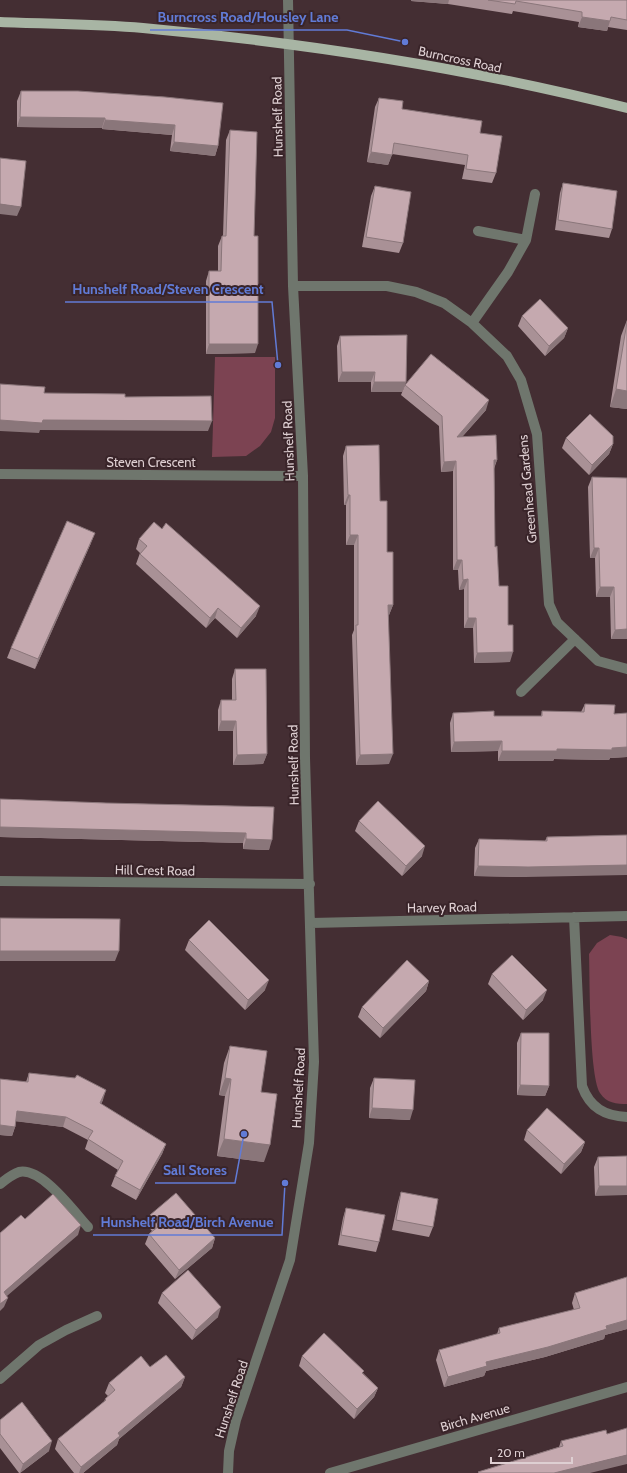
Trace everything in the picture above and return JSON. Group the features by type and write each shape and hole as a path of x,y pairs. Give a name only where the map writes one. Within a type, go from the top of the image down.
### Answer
{"main road":[{"name":"Burncross Road","path":"0,22 142,28 403,60 627,108"}],"street":[{"name":"Hunshelf Road","path":"228,1473 229,1451 236,1420 290,1260 309,1143 314,1062 310,884 305,758 303,476 293,286 288,0"},
{"path":"472,323 508,272 526,240 535,194"},
{"path":"478,231 526,240"},
{"name":"Greenhead Gardens","path":"293,286 387,286 416,292 444,303 472,323 507,356 521,380 537,434 549,604 557,622 598,661 627,670"},
{"name":"Steven Crescent","path":"0,474 303,476"},
{"path":"520,692 575,639"},
{"name":"Hill Crest Road","path":"0,881 310,884"},
{"name":"Harvey Road","path":"311,923 627,916"},
{"path":"574,917 582,1086 586,1097 598,1110 614,1116 627,1117"},
{"path":"0,1184 18,1172 30,1173 41,1179 59,1194 88,1227"},
{"path":"0,1379 39,1345 66,1330 97,1316"},
{"name":"Birch Avenue","path":"330,1473 627,1387"}],"shaded area":[{"path":"215,357 275,357 275,418 271,432 260,446 246,456 212,457"},
{"path":"610,935 627,939 627,1104 612,1102 602,1096 596,1083 594,1068 591,1027 589,954 597,943"}],"building":[{"path":"488,0 627,0 627,20 611,17 610,21 582,17 582,12 516,1 515,4"},
{"path":"21,91 78,91 223,103 218,146 174,142 175,125 105,120 105,118 20,117"},
{"path":"379,98 403,101 402,109 482,121 480,133 502,136 496,173 466,169 468,155 394,143 392,155 371,152"},
{"path":"230,130 257,132 254,236 258,236 258,344 209,344 209,271 221,271 222,236 226,236"},
{"path":"0,158 26,161 21,207 0,204"},
{"path":"563,183 617,191 612,229 558,220"},
{"path":"375,186 411,192 403,243 366,237"},
{"path":"540,299 568,328 549,346 522,316"},
{"path":"627,322 627,391 616,389"},
{"path":"407,335 406,382 374,382 375,372 342,372 340,336"},
{"path":"431,354 489,400 457,437 496,435 497,460 494,460 495,547 497,546 499,586 508,586 508,625 513,625 513,652 477,653 476,618 468,618 468,579 463,580 462,560 457,560 456,461 444,462 442,416 405,385"},
{"path":"0,384 45,387 44,393 125,394 125,397 211,396 212,421 43,420 42,423 0,420"},
{"path":"590,414 613,436 613,444 592,465 566,438"},
{"path":"379,445 380,501 387,501 387,552 393,552 393,605 388,605 393,754 360,755 356,625 358,625 358,535 350,535 350,495 348,495 346,446"},
{"path":"592,477 627,478 627,629 615,630 614,587 600,587 599,548 594,548"},
{"path":"67,521 95,533 38,659 11,648"},
{"path":"154,522 162,529 166,523 260,606 241,628 218,608 210,618 140,554 147,546 139,539"},
{"path":"235,669 266,669 267,754 237,755 236,721 221,721 221,700 236,700"},
{"path":"585,704 615,705 614,714 627,713 627,747 612,748 612,750 557,749 557,751 502,751 502,741 454,742 453,713 494,711 494,716 542,716 542,711 584,712"},
{"path":"0,799 274,807 272,840 246,839 246,833 0,827"},
{"path":"378,801 425,846 406,866 359,821"},
{"path":"627,835 627,865 528,867 478,866 479,839 547,841 547,837"},
{"path":"0,918 120,919 119,951 0,951"},
{"path":"209,920 269,980 248,1000 189,940"},
{"path":"512,955 547,990 526,1010 492,974"},
{"path":"407,960 429,981 383,1028 362,1007"},
{"path":"521,1033 549,1033 549,1086 520,1085"},
{"path":"230,1046 267,1051 261,1092 277,1094 270,1145 224,1139 231,1079 225,1078"},
{"path":"29,1073 75,1078 77,1075 106,1090 100,1103 166,1144 140,1190 115,1176 123,1161 88,1139 93,1131 66,1117 17,1111 15,1127 0,1125 0,1079 28,1082"},
{"path":"374,1078 415,1080 413,1110 372,1108"},
{"path":"547,1108 585,1142 564,1164 527,1130"},
{"path":"627,1156 627,1186 599,1186 598,1157"},
{"path":"401,1192 438,1199 433,1227 396,1220"},
{"path":"176,1193 215,1238 179,1270 149,1234 159,1226 150,1215"},
{"path":"53,1194 81,1225 4,1292 8,1298 0,1304 0,1233 21,1215 25,1219"},
{"path":"346,1208 385,1215 379,1242 341,1235"},
{"path":"188,1270 221,1307 196,1330 162,1293"},
{"path":"627,1277 627,1320 606,1326 607,1329 548,1347 486,1362 487,1366 448,1377 439,1350 500,1333 499,1328 580,1308 575,1293"},
{"path":"324,1333 364,1371 362,1373 378,1388 357,1409 302,1356"},
{"path":"166,1355 185,1377 118,1433 120,1436 81,1467 58,1439 106,1400 105,1399 115,1390 109,1383 141,1356 150,1367"},
{"path":"22,1402 52,1441 23,1464 0,1434 0,1420"},
{"path":"627,1428 627,1455 554,1473 478,1472 563,1446 561,1441 606,1430 607,1434"}],"place":[{"name":"Burncross Road/Housley Lane","path":"405,42"},
{"name":"Hunshelf Road/Steven Crescent","path":"278,365"},
{"name":"Sall Stores","path":"244,1134"},
{"name":"Hunshelf Road/Birch Avenue","path":"285,1183"}]}
